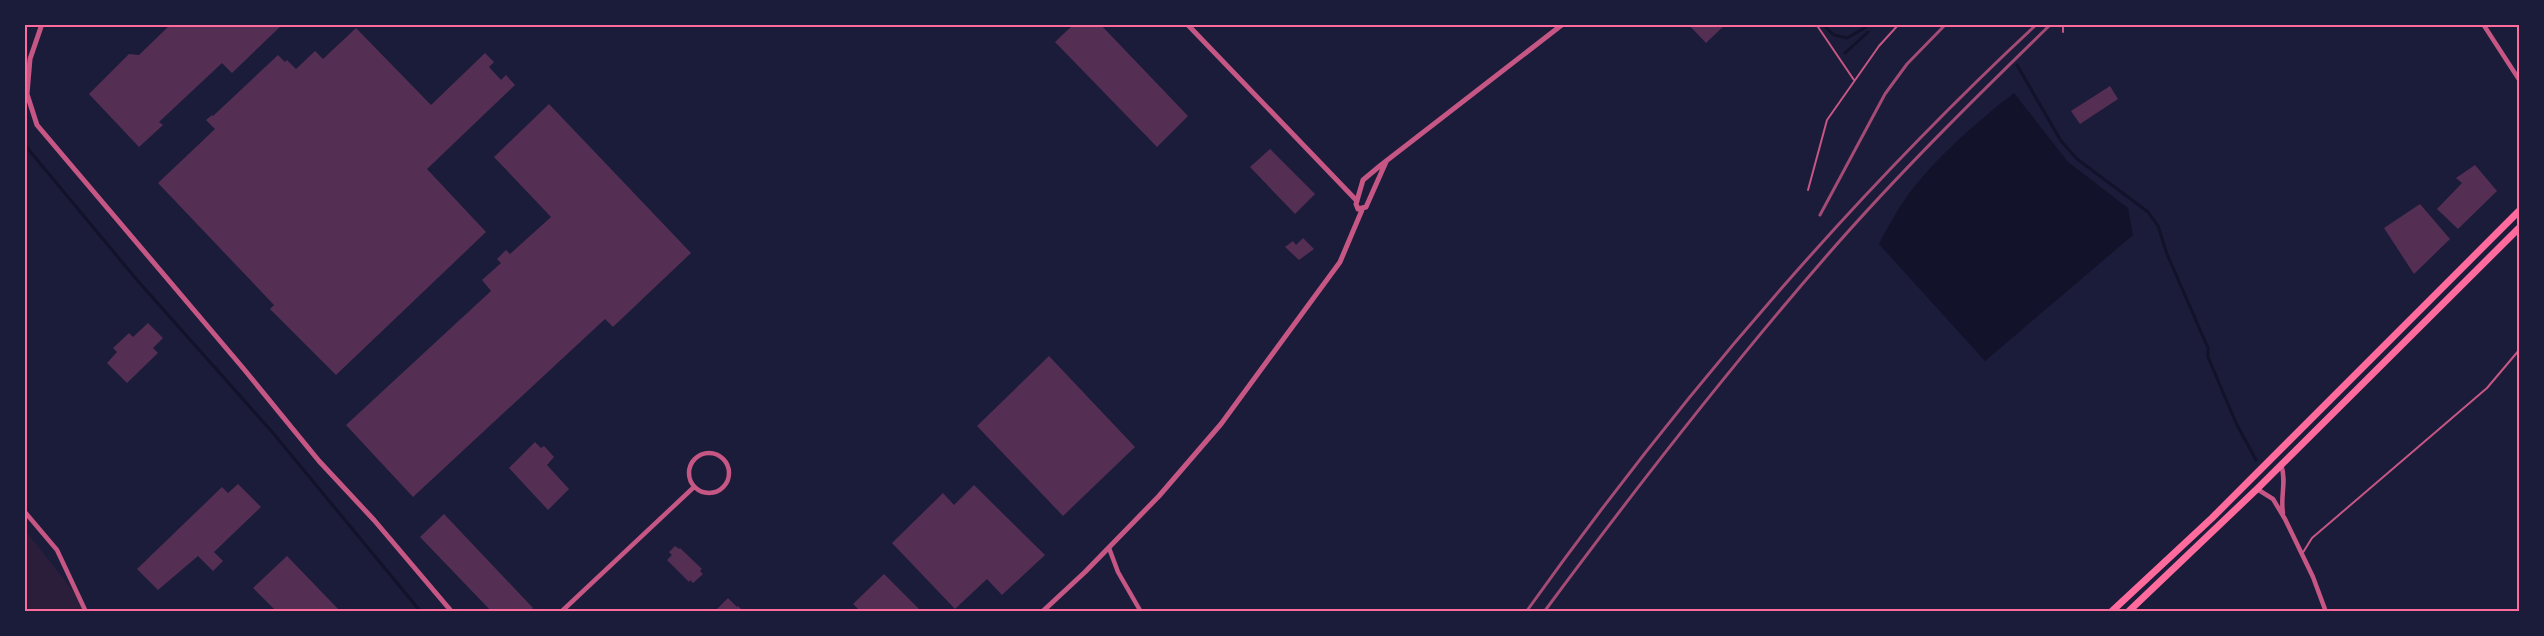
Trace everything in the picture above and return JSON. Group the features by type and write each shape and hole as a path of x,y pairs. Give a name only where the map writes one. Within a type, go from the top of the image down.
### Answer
{"main road":[{"path":"2111,612 2220,509 2520,210"},
{"path":"2128,612 2257,489 2520,227"}],"street":[{"path":"42,24 30,59 27,94 37,125 319,461 374,520 452,612"},
{"path":"1187,24 1358,198 1368,199"},
{"path":"1362,210 1357,208 1363,180 1563,24"},
{"path":"2484,24 2520,81"},
{"path":"1042,612 1109,548 1196,455 1252,383 1340,262 1386,162"},
{"path":"712,453 724,460 729,472 725,485 720,490 706,493 694,487 689,474 693,461 698,456 712,453"},
{"path":"2281,464 2285,483 2281,501 2284,519"},
{"path":"561,612 694,487"},
{"path":"2257,489 2273,499 2313,577 2326,612"},
{"path":"24,511 57,550 86,612"},
{"path":"1109,548 1118,572 1141,612"},
{"path":"2105,612 2125,599"}],"lane":[{"path":"1816,24 1854,80"},
{"path":"1808,190 1827,120 1879,46 1899,24"},
{"path":"2063,24 2063,32"},
{"path":"2302,554 2312,538 2487,388 2520,349"}],"shaded area":[{"path":"2014,93 2068,162 2128,208 2133,235 1985,361 1879,244 1910,192 1937,161 1967,132"},
{"path":"24,529 90,612 24,612"}],"building":[{"path":"171,24 283,24 232,73 222,63 159,122 163,125 139,147 89,94 129,54 139,55"},
{"path":"1074,24 1100,24 1188,116 1157,147 1055,42"},
{"path":"1688,24 1726,24 1706,43"},
{"path":"356,28 431,105 485,53 494,62 489,67 501,80 506,75 515,85 427,169 486,232 336,375 270,309 274,305 158,183 215,129 206,120 278,55 296,69 315,51 323,59"},
{"path":"2110,86 2118,99 2080,124 2071,111"},
{"path":"549,104 691,253 613,327 605,319 413,497 346,425 491,291 482,280 501,263 497,259 506,250 510,254 551,217 494,157"},
{"path":"1270,149 1315,194 1295,214 1250,167"},
{"path":"2475,165 2497,191 2458,229 2437,209 2462,183 2456,178"},
{"path":"2420,204 2450,239 2414,274 2384,228"},
{"path":"1303,238 1314,249 1299,260 1285,247 1293,241 1296,245"},
{"path":"148,323 163,338 153,348 158,353 127,383 107,363 117,352 113,348 129,333 133,337"},
{"path":"1049,356 1135,447 1063,516 977,426"},
{"path":"535,442 541,448 544,446 554,457 547,465 569,489 548,510 509,468"},
{"path":"238,484 261,507 214,552 223,561 213,571 198,556 158,590 137,569 222,487 228,493"},
{"path":"974,485 1045,555 1002,595 987,579 955,609 892,543 943,493 954,505"},
{"path":"444,514 533,608 529,612 492,612 420,537"},
{"path":"675,546 702,569 700,571 703,574 693,583 690,580 689,582 667,560 672,555 669,552"},
{"path":"287,556 341,612 277,612 253,588"},
{"path":"884,574 922,612 861,612 853,604"},
{"path":"728,598 737,607 744,612 714,612"}],"waterway":[{"path":"1822,24 1834,35 1847,38 1866,27"},
{"path":"1845,53 1868,32"},
{"path":"2017,65 2061,141 2077,159 2148,212 2158,226 2167,254 2208,348 2208,357 2236,423 2256,460"},
{"path":"24,144 137,280 273,433 421,612"}],"railway":[{"path":"1820,215 1885,94 1907,64 1946,24"},
{"path":"1526,612 1642,456 1766,306 1898,161 2037,24"},
{"path":"1544,612 1683,429 1830,252 1910,165 2051,24"}]}
